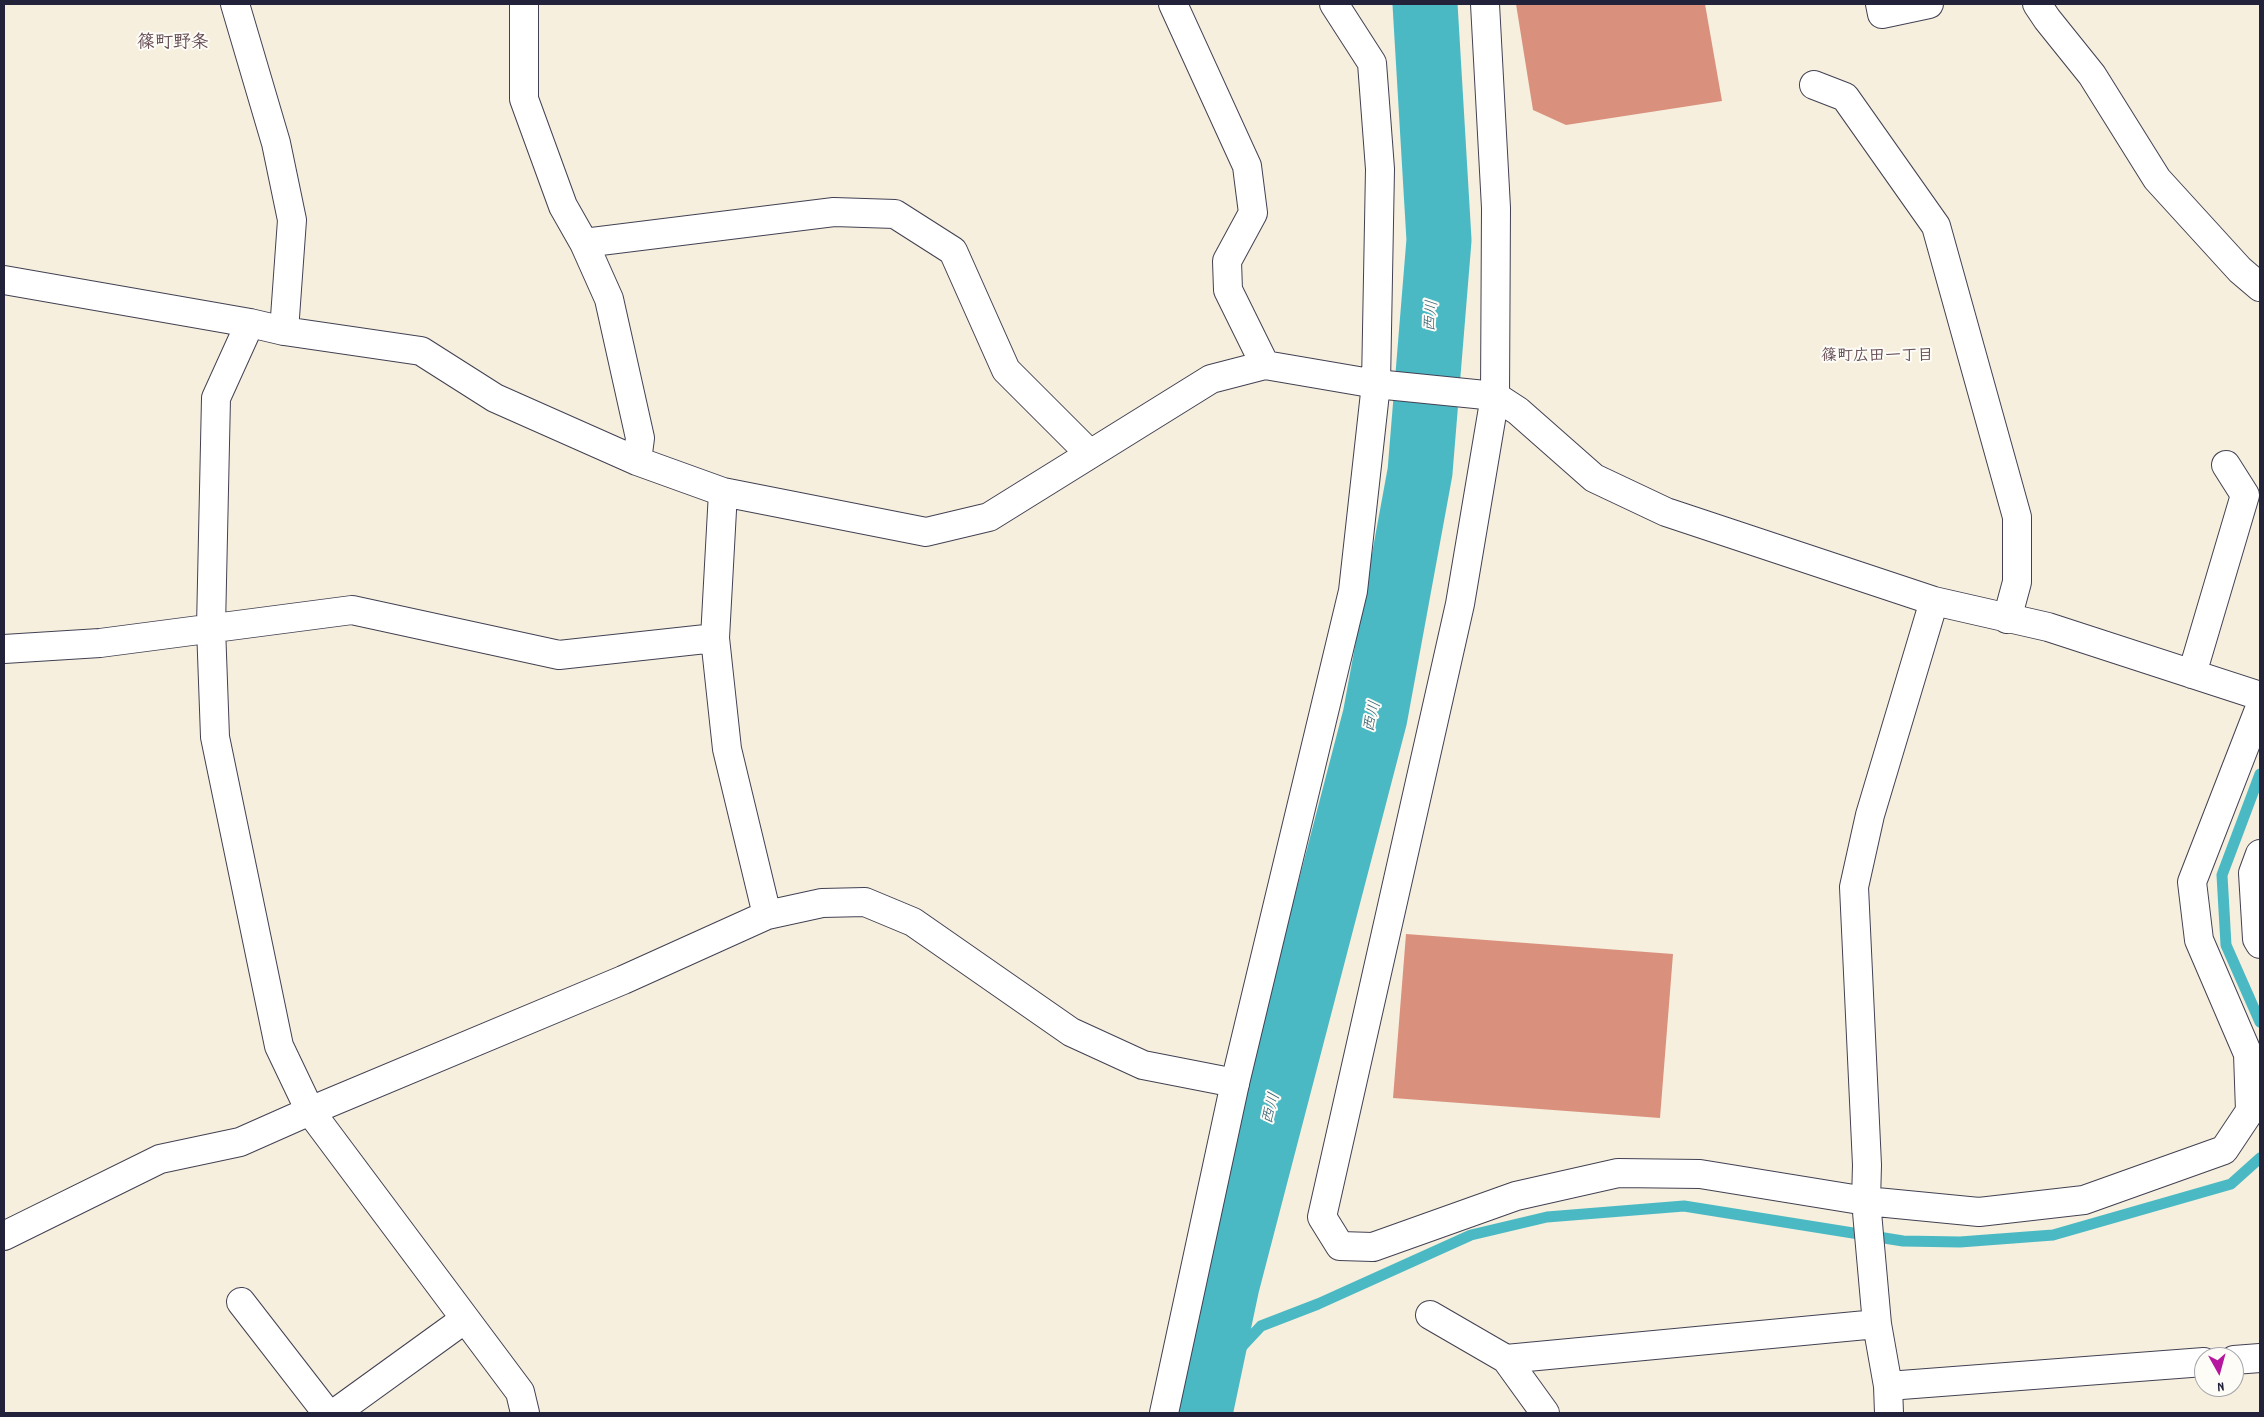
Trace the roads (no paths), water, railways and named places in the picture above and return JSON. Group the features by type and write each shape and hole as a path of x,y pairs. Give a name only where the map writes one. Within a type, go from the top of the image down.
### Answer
{"street":[{"path":"235,4 276,143 292,220 284,331"},
{"path":"524,4 524,99 563,206 584,244 609,299 640,438 636,461"},
{"path":"1173,4 1247,166 1253,212 1227,261 1228,290 1265,364"},
{"path":"1164,1413 1235,1084 1353,591 1387,385 1380,170 1372,63 1334,4"},
{"path":"1485,4 1496,208 1483,394 1460,604 1322,1217 1340,1246 1373,1247 1516,1196 1618,1173 1700,1174 1866,1201 1978,1212 2084,1200 2224,1150 2250,1111 2248,1054 2199,940 2192,882 2260,707"},
{"path":"1880,4 1882,14 1929,4"},
{"path":"2037,4 2092,75 2158,179 2240,270 2260,287"},
{"path":"1814,84 1845,97 1936,226 2016,517 2016,582 2008,619"},
{"path":"584,244 834,212 894,214 953,251 1006,370 1090,454"},
{"path":"4,280 250,323 284,331 421,351 495,398 636,461 723,492 926,532 989,517 1210,379 1265,364 1387,385 1483,394 1518,411 1594,478 1666,512 1934,601 2048,627 2260,696"},
{"path":"250,323 216,398 211,627 215,737 279,1046 310,1111 520,1392 525,1413"},
{"path":"2192,674 2245,495 2226,465"},
{"path":"723,492 715,638 727,749 766,915"},
{"path":"1889,1413 1888,1386 1878,1324 1866,1201 1867,1165 1854,887 1870,815 1934,601"},
{"path":"4,649 100,644 211,627 352,610 559,655 715,638"},
{"path":"2260,854 2253,873 2258,910 2257,939 2260,944"},
{"path":"4,1236 160,1160 240,1142 622,980 766,915 822,903 865,902 913,922 1071,1032 1143,1065 1235,1084"},
{"path":"241,1302 327,1413"},
{"path":"1430,1315 1506,1359 1546,1413"},
{"path":"335,1413 465,1319"},
{"path":"1506,1359 1878,1324"},
{"path":"2244,1359 2260,1358"},
{"path":"1888,1386 2194,1363"}],"waterway":[{"name":"西川","path":"1200,1413 1227,1285 1375,717 1420,472 1439,240 1425,4"},
{"path":"2260,774 2222,875 2226,945 2260,1022"},
{"path":"1206,1385 1261,1326 1318,1304 1471,1235 1547,1217 1684,1206 1903,1241 1960,1242 2053,1235 2231,1184 2260,1158"}],"district":[{"name":"篠町野条","path":"173,45"},
{"name":"篠町広田一丁目","path":"1877,358"}]}
